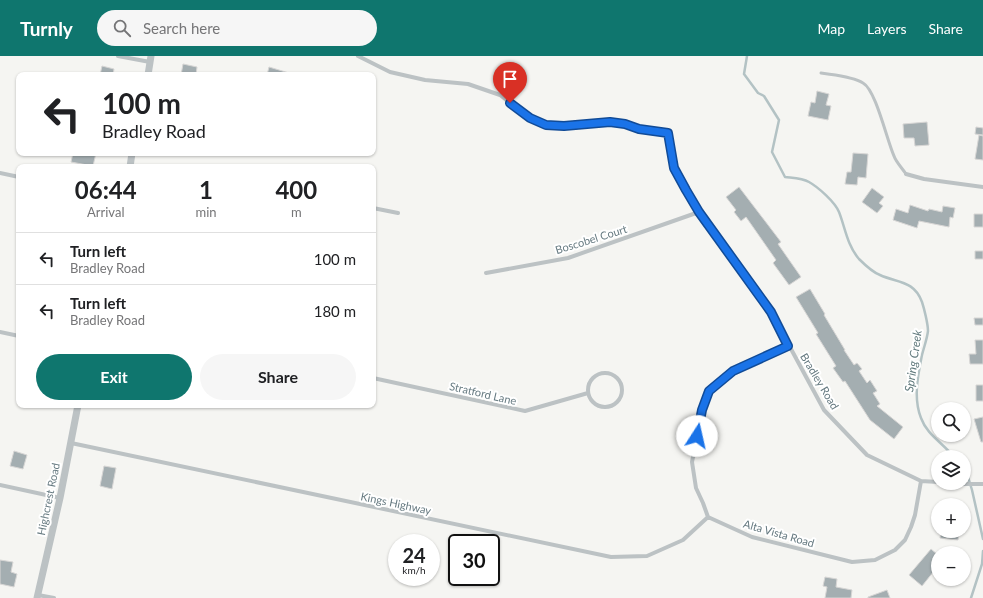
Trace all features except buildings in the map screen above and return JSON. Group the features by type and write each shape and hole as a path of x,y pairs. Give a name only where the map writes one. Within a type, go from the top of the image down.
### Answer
{"street":[{"path":"118,56 151,59 149,72"},
{"name":"Bradley Road","path":"358,56 390,72 425,80 468,84 500,95 530,118 546,125 564,126 610,122 625,124 639,129 668,133 674,168 699,212 771,312 788,346 824,410 867,455 921,481 931,482"},
{"path":"0,173 16,176"},
{"path":"906,174 924,179 983,187"},
{"path":"376,209 398,213"},
{"name":"Boscobel Court","path":"486,273 568,258 699,212"},
{"path":"0,332 16,335"},
{"path":"708,518 696,488 692,462 702,410 709,391 733,371 788,346"},
{"path":"602,373 613,375 620,384 621,394 610,406 598,406 590,399 588,393 588,388 593,378 602,373"},
{"name":"Stratford Lane","path":"376,379 524,411 588,393"},
{"name":"Highcrest Road","path":"37,596 60,498 77,408"},
{"name":"Kings Highway","path":"71,443 611,557 647,556 683,540 708,518"},
{"name":"Alta Vista Road","path":"708,518 720,522 736,531 760,539 852,562 875,560 895,550 905,540 915,515 921,481"},
{"path":"971,484 981,484"},
{"path":"0,485 60,498"},
{"path":"37,596 54,598"}],"lane":[{"path":"821,73 841,76 864,83 871,92 883,122 894,157 906,174"}],"waterway":[{"name":"Spring Creek","path":"747,56 744,74 758,93 764,96 779,120 772,152 785,177 797,178 806,181 813,184 821,191 837,208 849,242 859,259 877,274 904,283 910,286 919,295 924,308 928,331 918,378 917,403 921,418 927,429 948,450"},
{"name":"Spring Creek","path":"971,487 983,539"},
{"name":"Spring Creek","path":"971,598 982,564 983,551"}],"route":[{"path":"510,103 530,118 546,125 564,126 610,122 625,124 639,129 668,133 674,168 699,212 771,312 788,346 733,371 709,391 702,410 697,436"}]}
